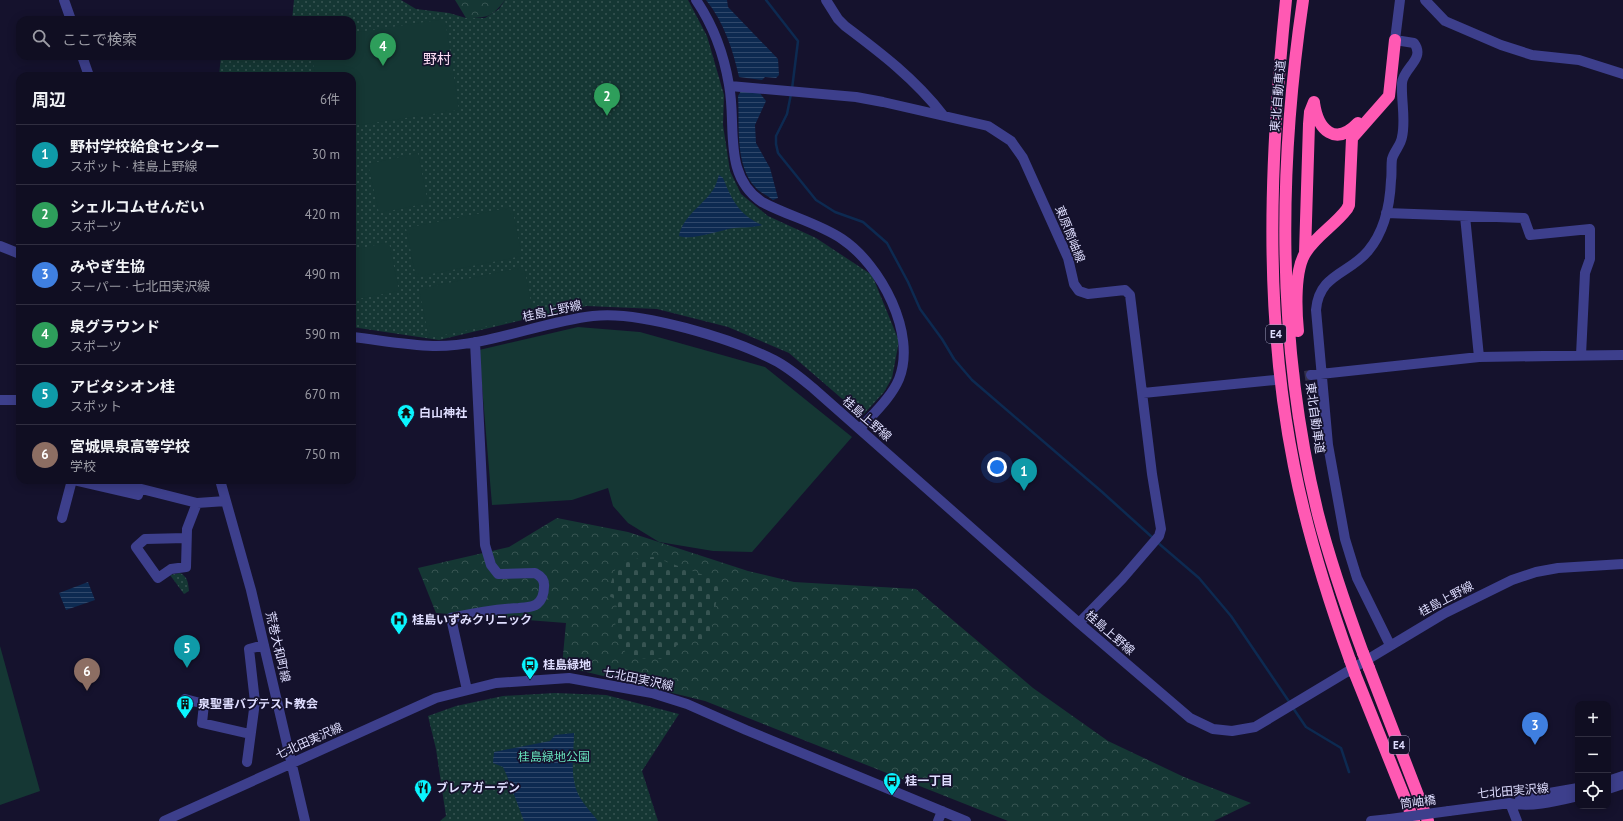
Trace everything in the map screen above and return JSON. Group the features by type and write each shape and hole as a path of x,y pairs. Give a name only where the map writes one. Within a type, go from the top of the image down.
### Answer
{"highway":[{"name":"東北自動車道","path":"1286,0 1276,103 1272,216 1273,287 1279,368 1294,465 1306,519 1327,595 1355,674 1414,821"},
{"name":"東北自動車道","path":"1303,0 1290,100 1286,215 1287,294 1299,414 1307,464 1327,547 1340,590 1428,821"},
{"path":"1305,253 1347,209 1352,138 1389,96 1395,40"},
{"path":"1299,414 1302,386 1297,321 1297,294 1301,263 1305,253 1310,112 1314,102 1318,118 1326,130 1332,134 1346,133 1364,117 1382,95 1390,79"}],"street":[{"path":"64,0 70,16"},
{"path":"696,0 716,37 730,86 734,160 737,172 747,189 754,197 767,205 823,229 842,239 855,249 877,274 900,324 904,338 905,350 904,363 898,380 888,397 860,429"},
{"path":"826,0 838,19 845,26 897,65 930,98 943,115"},
{"path":"1390,645 1357,578 1346,539 1328,445 1316,310 1319,294 1328,282 1367,253 1378,235 1386,214 1390,192 1392,159 1402,138 1403,76 1416,60 1418,51 1414,44 1395,40 1400,0"},
{"path":"1425,0 1445,21 1501,45 1532,55 1578,60 1623,74"},
{"path":"83,60 88,72"},
{"name":"東原筒岫線","path":"730,86 856,97 988,126 1003,135 1017,148 1068,258 1074,284 1078,291 1088,294 1125,290 1130,295 1152,474 1161,529 1159,536 1122,579 1079,623"},
{"path":"1386,214 1524,218 1530,235 1590,229 1590,259 1584,273 1580,355"},
{"path":"1465,216 1479,358"},
{"path":"0,246 16,252"},
{"name":"桂島上野線","path":"356,337 434,346 475,342 594,316 616,315 648,320 689,330 746,348 774,360 794,372 1079,623 1190,718 1213,729 1232,731 1255,727 1445,613 1524,576 1558,568 1623,564"},
{"path":"466,690 451,618 490,609 530,607 543,596 544,588 544,582 540,575 535,573 498,574 491,565 485,545 475,342"},
{"path":"1311,375 1479,358 1623,355"},
{"path":"1143,393 1275,380"},
{"path":"0,400 16,400"},
{"path":"62,518 72,484"},
{"path":"90,484 138,495 140,489"},
{"path":"121,484 197,503 226,501"},
{"name":"荒巻大和町線","path":"221,484 251,590 305,821"},
{"path":"186,538 145,540 136,547 158,578 171,569 186,567 187,529 197,503"},
{"path":"247,762 255,702 249,650 264,645"},
{"name":"七北田実沢線","path":"164,821 436,698 496,683 569,678 652,693 687,704 966,821"},
{"path":"184,699 204,704 202,723 250,734"},
{"path":"1611,780 1623,776"},
{"path":"1611,787 1623,784"},
{"path":"1517,821 1510,803 1515,799 1575,789"},
{"name":"七北田実沢線","path":"1449,811 1510,803 1518,805 1575,796"},
{"path":"938,821 942,811"},
{"name":"筒岫橋","path":"1371,821 1449,811"}],"green space":[{"path":"294,0 401,0 416,9 449,13 466,18 485,18 499,9 505,0 688,0 707,36 724,95 723,125 730,171 741,194 768,216 816,238 872,275 899,341 892,378 884,392 862,416 789,353 728,327 657,309 587,306 439,340 356,328 356,72 219,72 221,60 356,60 356,16 292,16"},
{"path":"455,0 505,0 496,10 484,17 466,18"},
{"path":"445,19 459,110 356,125 356,72 314,72 313,60 356,60 356,32"},
{"path":"418,153 428,203 379,213 368,164"},
{"path":"512,207 522,256 416,277 406,228"},
{"path":"389,242 399,291 356,299 356,249"},
{"path":"524,267 534,317 429,338 419,289"},
{"path":"578,327 640,332 765,367 852,437 752,552 713,551 659,542 628,523 613,506 608,488 572,500 492,505 479,350"},
{"path":"557,518 628,532 748,571 794,582 916,589 1033,688 1108,741 1184,777 1251,803 1214,821 1008,821 705,701 562,666 566,623 436,613 418,568 509,547"},
{"path":"653,557 720,581 709,642 690,637 688,648 677,645 667,659 628,658 615,630 617,600 607,595 618,561"},
{"path":"180,573 185,576 188,583 189,591 184,594 170,575"},
{"path":"0,646 40,791 0,805"},
{"name":"桂島緑地公園","path":"555,693 606,695 679,714 642,771 658,821 440,821 446,816 436,749 428,716 456,706 503,696"}],"water":[{"path":"706,0 727,0 728,7 778,59 779,75 776,78 765,77 762,80 739,77 734,57 723,27"},
{"path":"741,91 759,92 766,101 755,125 756,143 770,168 778,198 773,200 756,188 749,179 744,168 741,156 739,132 738,96"},
{"path":"719,175 723,178 733,200 742,212 747,217 762,225 734,228 691,237 679,236 688,217 713,190"},
{"path":"88,582 95,600 66,610 59,593"},
{"path":"574,733 574,781 579,796 598,821 524,821 503,767 493,763 494,752 550,741 555,735"}],"waterway":[{"path":"766,0 798,41 792,89"},
{"path":"791,94 787,114 776,136 778,153 816,200 835,212 863,222 887,243 908,282 920,309 942,339 954,359 972,380 1101,491 1153,538"},
{"path":"1157,542 1199,578 1231,616 1290,703"},
{"path":"1293,708 1306,727 1341,748 1349,772"}],"tunnel":[{"path":"1275,380 1311,375"}],"place":[{"name":"泉グラウンド","path":"383,66"},
{"name":"シェルコムせんだい","path":"607,116"},
{"name":"白山神社","path":"406,428"},
{"name":"野村学校給食センター","path":"1024,491"},
{"name":"桂島いずみクリニック","path":"399,635"},
{"name":"アビタシオン桂","path":"187,668"},
{"name":"桂島緑地","path":"530,680"},
{"name":"宮城県泉高等学校","path":"87,691"},
{"name":"泉聖書バプテスト教会","path":"185,719"},
{"name":"みやぎ生協","path":"1535,745"},
{"name":"桂一丁目","path":"892,796"},
{"name":"ブレアガーデン","path":"423,803"}],"district":[{"name":"野村","path":"437,59"}]}
